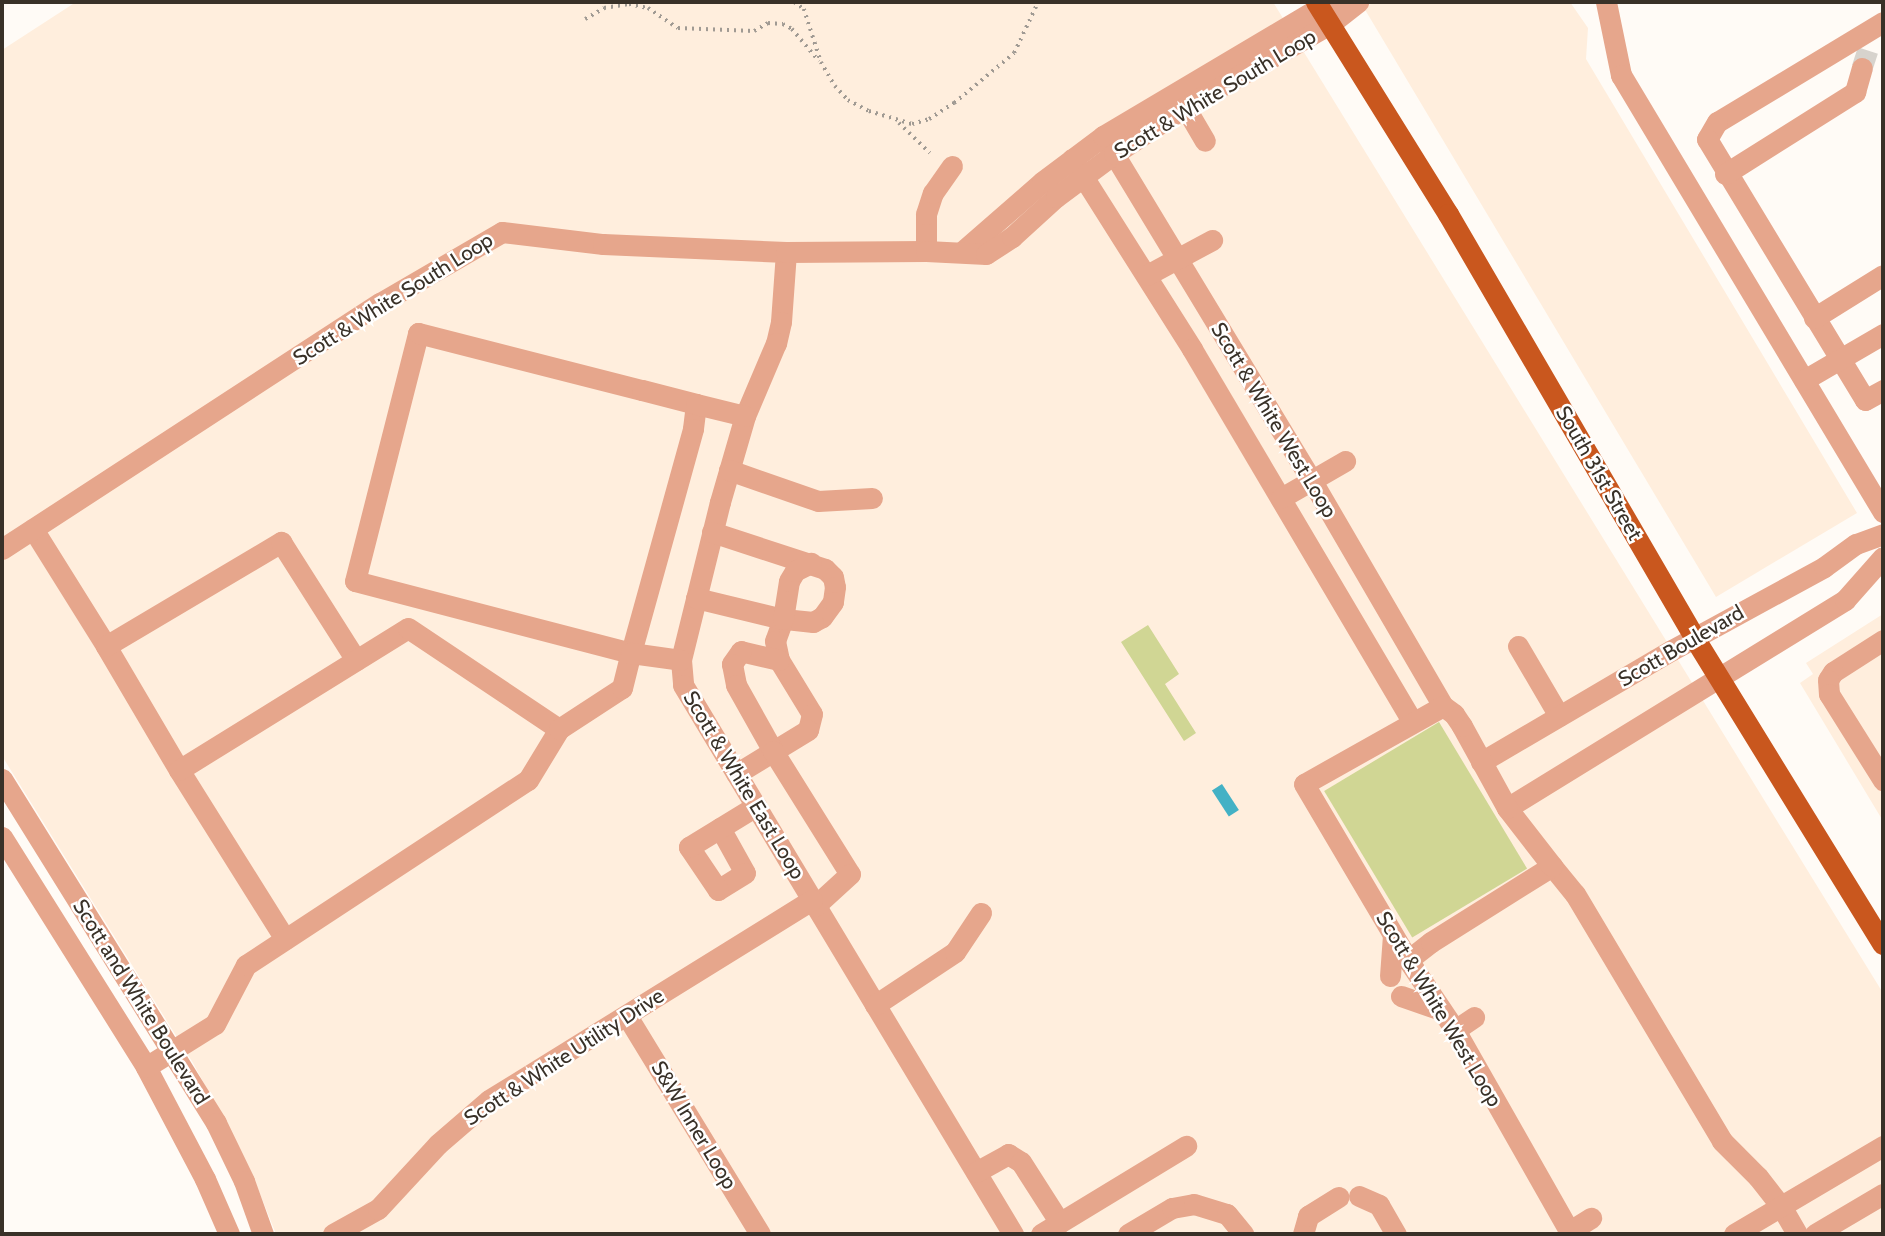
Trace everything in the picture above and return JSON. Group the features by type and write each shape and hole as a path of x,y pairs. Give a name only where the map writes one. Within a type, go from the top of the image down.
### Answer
{"main road":[{"name":"South 31st Street","path":"1323,9 1448,214 1695,639 1883,944"}],"street":[{"name":"Scott & White South Loop","path":"963,251 1072,159 1109,145 1323,9 1358,2"},
{"path":"1606,2 1621,75 1883,512"},
{"path":"1726,174 1854,92 1879,24"},
{"path":"1879,24 1717,122 1707,139 1865,400 1883,390"},
{"path":"1180,99 1205,141"},
{"name":"Scott & White South Loop","path":"2,549 380,303 502,232 603,244 786,252 926,250 986,254 1012,237 1056,197 1084,177 1109,145"},
{"name":"Scott & White West Loop","path":"1109,145 1312,481 1443,706 1454,713 1507,808 1575,894 1722,1142 1758,1177 1781,1206 1797,1234"},
{"name":"Scott & White West Loop","path":"1072,159 1147,275 1412,721 1304,784 1408,960 1455,1030 1571,1233"},
{"path":"926,250 926,214 933,193 952,166"},
{"path":"1147,275 1212,240"},
{"name":"Scott & White East Loop","path":"786,252 781,322 776,343 745,416 712,532 681,660 683,685 1013,1234"},
{"path":"1814,318 1883,275"},
{"path":"681,660 631,653 355,581 418,333 745,416"},
{"path":"1804,380 1883,334"},
{"path":"146,1067 215,1024 246,965 528,780 559,729 622,688 693,429 696,404"},
{"path":"1280,498 1345,461"},
{"path":"729,470 818,501 872,498"},
{"path":"33,529 285,939"},
{"path":"696,598 783,619 813,622 822,617 833,602 833,577 825,569 712,532"},
{"name":"Scott Boulevard","path":"1481,762 1824,567 1856,544 1883,534"},
{"path":"106,646 281,542 356,660"},
{"name":"Scott Boulevard","path":"1507,808 1845,600 1883,557"},
{"path":"736,774 802,736 812,722 812,714 779,660 775,641 783,619 789,581 794,572 811,563"},
{"path":"179,770 408,628 559,729"},
{"path":"1883,640 1833,671 1828,680 1829,694 1883,780"},
{"path":"1518,646 1559,716"},
{"path":"774,751 737,685 732,664 741,651 779,660"},
{"path":"1412,721 1443,706"},
{"name":"Scott & White Utility Drive","path":"340,1233 378,1209 465,1118 813,903 850,874 774,751"},
{"name":"Scott and White Boulevard","path":"2,779 174,1052 216,1124 244,1181 263,1234"},
{"path":"720,828 756,806"},
{"name":"Scott and White Boulevard","path":"2,837 146,1067 205,1178 229,1234"},
{"path":"1408,960 1431,942 1552,866"},
{"path":"875,1005 955,952 981,914"},
{"path":"1390,976 1393,935 1431,942"},
{"path":"1401,996 1441,1010"},
{"name":"S&W Inner Loop","path":"627,1016 760,1234"},
{"path":"1455,1030 1474,1017"},
{"path":"1041,1234 1186,1146"},
{"path":"1734,1234 1883,1146"},
{"path":"976,1172 1008,1154 1021,1162 1060,1223"},
{"path":"1815,1234 1883,1194"},
{"path":"1303,1234 1308,1216 1348,1197 1379,1205 1396,1234"},
{"path":"1128,1234 1172,1208 1194,1204 1227,1214 1232,1231"},
{"path":"1571,1233 1591,1218"}],"path":[{"path":"794,2 804,9 821,62"},
{"path":"585,19 604,8 629,4 648,8 678,28 754,31 768,23 783,23 792,29 821,62 835,86 848,100 897,122 912,124 929,119 988,77 1014,53 1038,2"},
{"path":"897,122 930,153"}],"shaded area":[{"path":"76,2 1273,2 1883,993 1883,1234 276,1234 250,1169 193,1063 2,756 2,50"},
{"path":"1374,2 1570,2 1588,28 1586,59 1857,513 1716,597 1364,8"},
{"path":"1883,614 1883,821 1800,683 1813,674 1806,663"}],"green space":[{"path":"1148,625 1179,674 1165,684 1196,733 1184,741 1121,642"},
{"path":"1439,722 1527,869 1412,938 1324,791"}],"water":[{"path":"1222,784 1239,810 1229,817 1212,791"}],"tunnel":[{"path":"1862,68 1868,50"}]}
